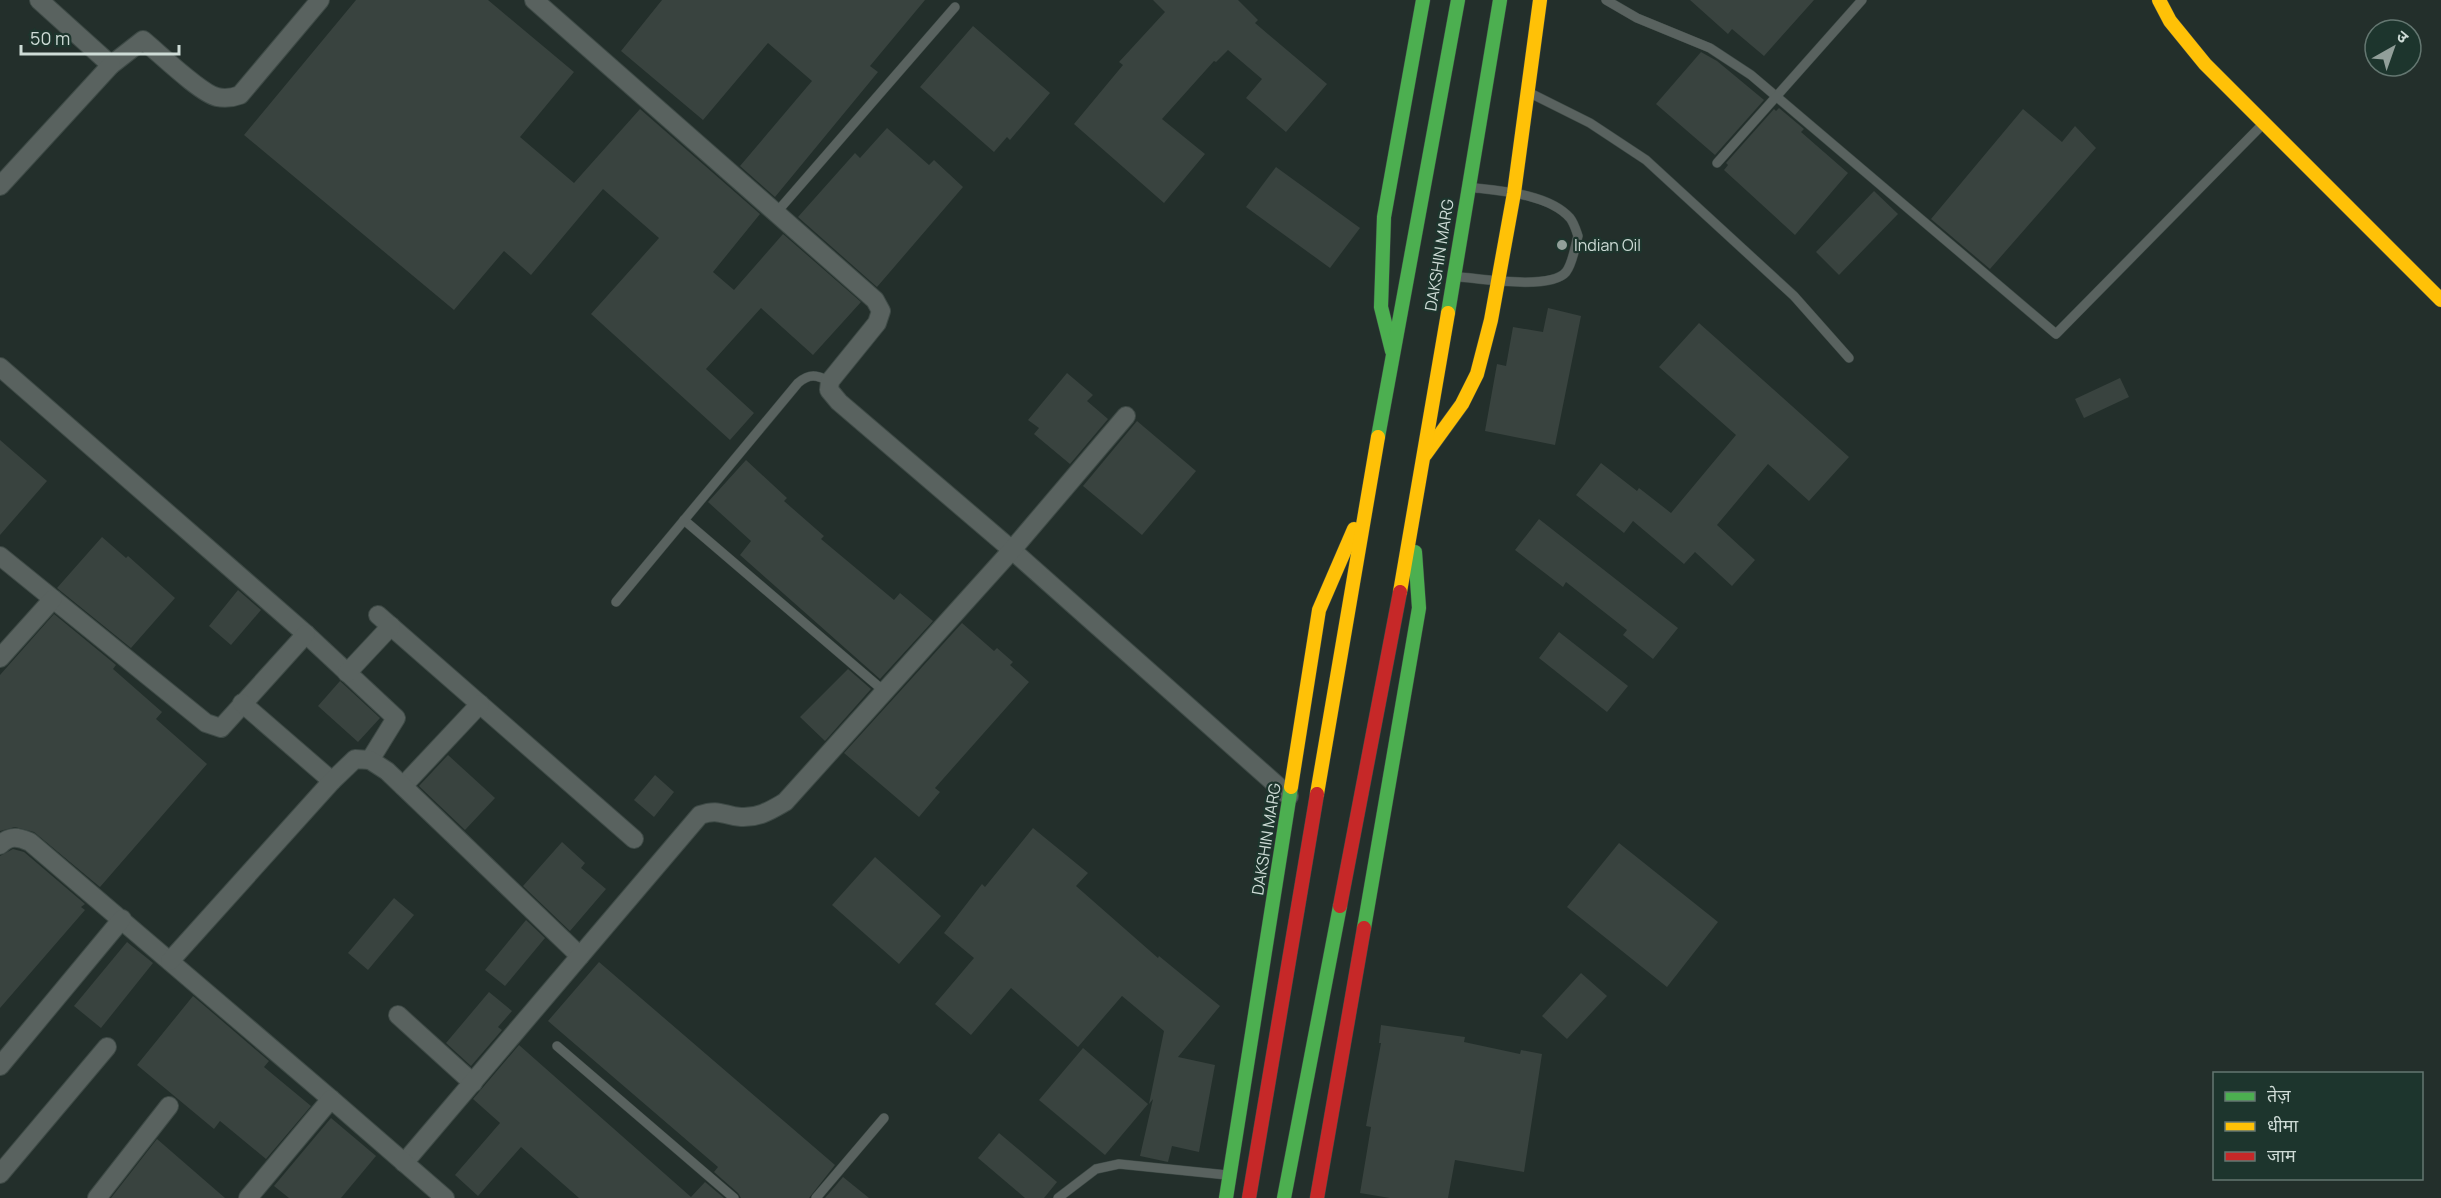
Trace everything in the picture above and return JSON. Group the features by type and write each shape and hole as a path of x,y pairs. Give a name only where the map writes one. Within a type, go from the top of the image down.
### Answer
{"main road":[{"path":"1393,357 1381,307 1384,217 1423,0"},
{"name":"DAKSHIN MARG","path":"1249,1198 1368,494 1458,0"},
{"name":"DAKSHIN MARG","path":"1284,1198 1414,516 1467,187 1500,0"},
{"path":"1423,458 1462,404 1477,374 1491,320 1514,193 1540,0"},
{"path":"2159,0 2170,21 2205,64 2441,300"},
{"name":"DAKSHIN MARG","path":"1226,1198 1319,610 1368,494"},
{"name":"DAKSHIN MARG","path":"1317,1198 1419,608 1414,516"}],"street":[{"path":"39,0 111,65"},
{"path":"0,186 111,65 143,40 203,90 215,97 229,99 240,95 320,0"},
{"path":"534,0 875,300 880,311 877,323 830,381 829,390 839,402 1012,550 1289,796"},
{"path":"0,367 306,634 396,718 370,760"},
{"path":"404,1163 700,815 713,811 741,817 765,814 785,802 1012,550 1125,416"},
{"path":"0,556 206,723 220,728 306,634"},
{"path":"0,658 52,599"},
{"path":"348,673 385,620 634,839"},
{"path":"242,703 332,781"},
{"path":"403,786 480,704"},
{"path":"170,961 332,781 355,759 370,760 387,771 580,956"},
{"path":"0,844 9,837 19,837 30,842 445,1198"},
{"path":"0,1066 122,919"},
{"path":"398,1016 473,1083"},
{"path":"0,1174 107,1047"},
{"path":"248,1198 331,1099"},
{"path":"97,1198 169,1106"}],"lane":[{"path":"1606,0 1637,18 1710,48 1750,75 2056,334 2264,123"},
{"path":"1717,163 1862,0"},
{"path":"776,213 955,7"},
{"path":"1528,92 1590,123 1646,160 1794,296 1849,358"},
{"path":"1453,276 1498,281 1552,281 1566,272 1578,236 1572,219 1556,206 1514,193 1467,187"},
{"path":"616,602 798,383 807,376 816,375 830,381"},
{"path":"684,520 885,692"},
{"path":"557,1046 734,1198"},
{"path":"816,1198 884,1118"},
{"path":"1058,1198 1096,1169 1119,1164 1230,1175"}],"building":[{"path":"356,0 488,0 574,72 520,137 574,183 640,109 760,214 713,272 734,290 783,234 861,302 813,355 761,308 706,369 754,413 730,440 591,314 659,238 603,189 531,275 504,251 454,310 244,135"},
{"path":"662,0 925,0 870,66 878,72 775,197 740,166 812,81 768,43 703,120 621,51"},
{"path":"1153,0 1238,0 1258,20 1255,23 1327,84 1286,132 1246,98 1262,79 1228,50 1216,62 1214,61 1162,119 1205,154 1164,203 1074,124 1123,65 1119,62 1165,12"},
{"path":"1690,0 1814,0 1764,56 1732,29 1728,34"},
{"path":"973,26 1050,93 1010,140 1007,137 994,152 920,87"},
{"path":"1701,52 1717,61 1764,100 1715,155 1656,104"},
{"path":"1779,108 1804,129 1801,132 1848,173 1795,235 1724,170 1728,165 1726,163 1774,109 1776,111"},
{"path":"2023,109 2062,142 2075,126 2096,148 1990,269 1931,219"},
{"path":"887,128 929,165 934,160 963,187 877,287 798,217 855,153 860,158"},
{"path":"1276,167 1360,228 1330,268 1246,207"},
{"path":"1874,191 1898,214 1839,275 1816,252"},
{"path":"1548,308 1581,316 1555,445 1485,431 1497,364 1506,366 1513,327 1543,332"},
{"path":"1699,323 1849,457 1809,501 1768,464 1717,525 1755,560 1732,586 1695,552 1684,564 1633,521 1624,533 1576,495 1601,463 1637,491 1639,488 1671,513 1736,435 1659,367"},
{"path":"1067,373 1093,395 1087,401 1108,419 1070,464 1034,434 1039,428 1028,420"},
{"path":"2120,378 2129,397 2084,418 2075,399"},
{"path":"1137,421 1196,471 1142,535 1083,486"},
{"path":"0,440 47,481 0,535"},
{"path":"746,460 787,498 784,501 824,536 821,539 894,600 900,593 933,621 880,679 740,555 751,541 708,502"},
{"path":"1539,519 1678,628 1653,659 1623,635 1627,630 1566,582 1563,587 1515,550"},
{"path":"102,537 126,558 128,556 175,598 131,648 57,588"},
{"path":"238,590 261,610 231,645 209,626"},
{"path":"54,614 116,665 113,669 162,712 156,719 207,764 100,887 34,832 15,827 0,831 0,675"},
{"path":"962,623 994,651 997,648 1013,662 1010,665 1029,682 935,788 940,792 919,817 844,753"},
{"path":"1559,632 1628,686 1607,712 1539,658"},
{"path":"848,669 871,689 825,741 800,717"},
{"path":"340,681 380,718 358,742 318,706"},
{"path":"448,755 495,798 465,830 419,786"},
{"path":"655,775 674,792 654,817 634,800"},
{"path":"1033,828 1088,873 1076,886 1158,958 1159,956 1220,1006 1178,1057 1215,1065 1199,1152 1172,1146 1168,1162 1140,1156 1153,1099 1149,1104 1164,1031 1122,996 1078,1047 1011,988 971,1035 935,1004 974,958 944,933 982,884 985,887"},
{"path":"562,842 585,863 581,868 606,889 570,931 523,886"},
{"path":"1619,843 1718,922 1667,987 1567,907"},
{"path":"13,849 24,852 85,904 81,907 85,910 0,1008 0,856"},
{"path":"875,857 941,916 899,964 832,905"},
{"path":"394,898 414,915 368,970 348,953"},
{"path":"526,920 545,938 505,986 485,970"},
{"path":"127,942 153,963 101,1028 74,1006"},
{"path":"599,962 835,1165 809,1198 741,1198 714,1172 718,1167 548,1021"},
{"path":"1581,973 1607,996 1567,1039 1542,1016"},
{"path":"489,992 512,1011 498,1027 502,1030 471,1066 446,1043"},
{"path":"193,996 269,1061 264,1067 311,1106 266,1159 220,1121 214,1129 137,1065"},
{"path":"1381,1025 1465,1037 1464,1042 1520,1054 1521,1050 1542,1054 1524,1172 1455,1160 1448,1198 1390,1198 1360,1193 1371,1127 1366,1126 1381,1043 1379,1043"},
{"path":"519,1045 691,1197 705,1182 724,1198 579,1198 521,1147 478,1196 455,1175 500,1123 473,1099"},
{"path":"1083,1048 1148,1104 1105,1155 1039,1100"},
{"path":"331,1118 376,1156 341,1198 289,1198 274,1186"},
{"path":"999,1133 1057,1182 1044,1198 1025,1198 978,1158"},
{"path":"157,1139 225,1198 111,1198"},
{"path":"843,1177 869,1198 825,1198"}],"traffic: fast":[{"path":"1392,351 1381,307 1384,217 1423,0"},
{"path":"1378,437 1458,0"},
{"path":"1448,313 1500,0"},
{"path":"1364,928 1419,608 1415,552"},
{"path":"1226,1198 1291,787"},
{"path":"1284,1198 1340,906"}],"traffic: slow":[{"path":"1425,455 1462,404 1477,374 1491,320 1514,193 1540,0"},
{"path":"2159,0 2170,21 2205,64 2441,300"},
{"path":"1400,592 1448,313"},
{"path":"1317,794 1378,437"},
{"path":"1291,787 1319,610 1354,529"}],"traffic: jam":[{"path":"1340,906 1400,592"},
{"path":"1249,1198 1317,794"},
{"path":"1317,1198 1364,928"}],"place":[{"name":"Indian Oil","path":"1562,245"}]}
